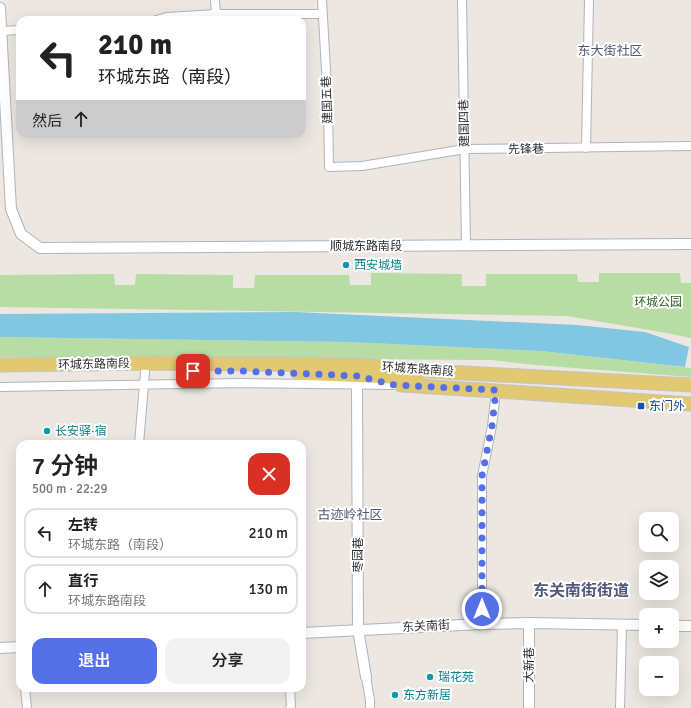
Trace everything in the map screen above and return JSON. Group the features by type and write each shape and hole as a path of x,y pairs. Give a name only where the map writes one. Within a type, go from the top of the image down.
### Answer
{"main road":[{"name":"环城东路南段","path":"0,365 152,363 357,375 427,371 691,385"},
{"path":"357,375 491,366 691,378"},
{"name":"环城东路南段","path":"0,374 145,378 241,371 561,384 691,393"},
{"path":"357,375 394,385 496,390 691,404"}],"street":[{"path":"215,0 216,14"},
{"name":"建国五巷","path":"322,0 328,105 329,167 362,166"},
{"name":"建国四巷","path":"462,0 466,245"},
{"path":"586,148 589,0"},
{"path":"0,8 2,31 16,30"},
{"path":"183,16 216,14 322,14"},
{"name":"顺城东路南段","path":"2,31 11,209 21,234 40,248 691,244"},
{"name":"先锋巷","path":"362,166 465,149 691,146"},
{"name":"枣园巷","path":"357,375 358,629 366,677"},
{"path":"0,387 145,378 139,440"},
{"path":"482,624 482,476 492,426 496,390"},
{"name":"东关南街","path":"306,633 482,624 529,623 639,625"},
{"name":"大新巷","path":"529,623 529,708"},
{"path":"620,708 622,625"},
{"path":"679,626 691,626"},
{"path":"0,648 16,648"},
{"path":"366,677 370,708"},
{"path":"25,692 27,708"},
{"path":"290,692 290,708"}],"green space":[{"name":"环城公园","path":"371,273 462,274 462,286 486,286 486,274 577,274 578,282 599,282 599,273 680,273 681,283 691,283 691,338 567,316 0,307 0,275 114,274 115,285 135,285 136,274 233,275 233,288 254,288 255,275 349,275 350,285 371,285"},
{"path":"0,337 348,342 541,351 691,368 691,377 491,360 0,357"}],"water":[{"path":"295,312 577,325 645,332 689,347 685,367 541,351 348,342 0,337 0,314"}],"place":[{"name":"西安城墙","path":"346,265"},
{"name":"东门外","path":"641,406"},
{"name":"长安驿·宿","path":"47,431"},
{"name":"瑞花苑","path":"430,677"},
{"name":"东方新居","path":"395,695"}],"district":[{"name":"东大街社区","path":"610,50"},
{"name":"古迹岭社区","path":"350,514"},
{"name":"东关南街街道","path":"581,590"}],"route":[{"path":"193,371 311,373 358,376 394,385 496,390 492,426 482,476 482,609"}]}
